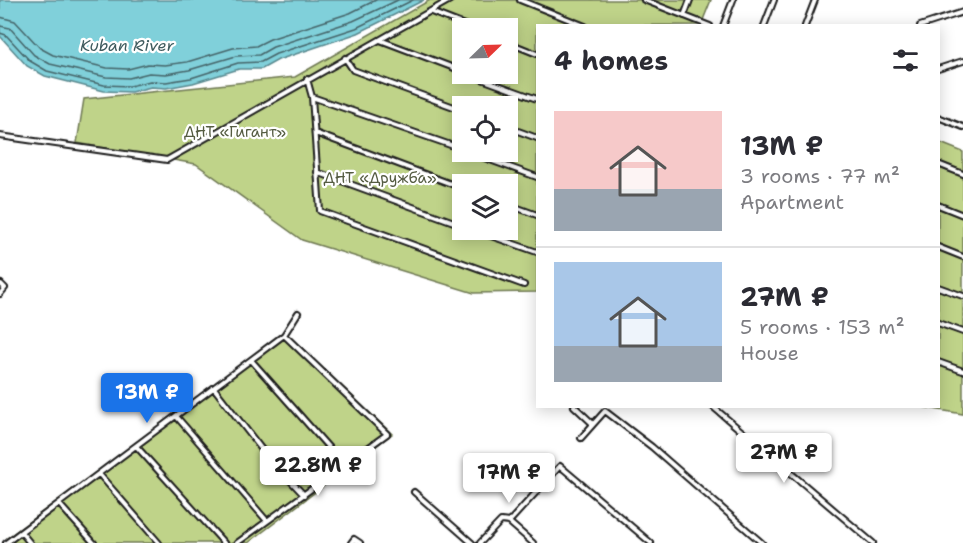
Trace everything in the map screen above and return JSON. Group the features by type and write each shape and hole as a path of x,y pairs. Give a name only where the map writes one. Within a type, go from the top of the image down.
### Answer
{"street":[{"path":"0,136 167,160 307,78 450,0"},
{"path":"520,0 580,24"},
{"path":"644,0 655,2 706,24"},
{"path":"684,16 690,0"},
{"path":"724,24 733,0"},
{"path":"765,24 774,0"},
{"path":"806,24 815,0"},
{"path":"430,12 452,20"},
{"path":"926,24 963,12"},
{"path":"380,39 452,67"},
{"path":"518,46 536,54"},
{"path":"345,58 353,70 452,107"},
{"path":"940,68 963,61"},
{"path":"307,78 312,97 320,211 524,285"},
{"path":"496,84 536,99"},
{"path":"312,97 452,146"},
{"path":"940,118 963,127"},
{"path":"518,131 536,138"},
{"path":"315,133 452,184"},
{"path":"496,162 536,177"},
{"path":"940,165 963,174"},
{"path":"317,172 452,221"},
{"path":"940,206 963,215"},
{"path":"518,208 536,215"},
{"path":"503,240 536,252"},
{"path":"940,248 963,257"},
{"path":"0,284 4,288 0,294"},
{"path":"940,288 963,296"},
{"path":"6,543 284,335 298,314"},
{"path":"940,324 963,332"},
{"path":"237,543 387,434 284,335"},
{"path":"251,360 344,465"},
{"path":"940,363 963,371"},
{"path":"213,388 266,455 304,495"},
{"path":"576,408 592,423"},
{"path":"714,408 873,543"},
{"path":"581,438 605,411 652,447 762,543"},
{"path":"176,416 267,521"},
{"path":"136,446 224,543"},
{"path":"509,522 560,466 651,543"},
{"path":"99,474 159,543"},
{"path":"414,492 472,543"},
{"path":"59,504 94,543"},
{"path":"480,543 501,521 509,522 533,543"},
{"path":"21,532 30,543"},
{"path":"351,543 354,539 360,543"}],"green space":[{"path":"430,0 711,0 701,24 536,24 536,292 474,293 302,240 196,164 77,143 84,99 295,77"},
{"path":"940,143 963,152 963,414 928,408 940,408"},
{"path":"285,332 392,434 248,543 12,543 7,538"}],"water":[{"name":"Kuban River","path":"0,0 424,0 358,33 278,60 262,69 239,69 193,83 166,88 151,87 131,92 104,91 45,76 27,66 0,36"}],"park label":[{"name":"ДНТ «Гигант»","path":"235,132"},
{"name":"ДНТ «Дружба»","path":"380,178"}]}
